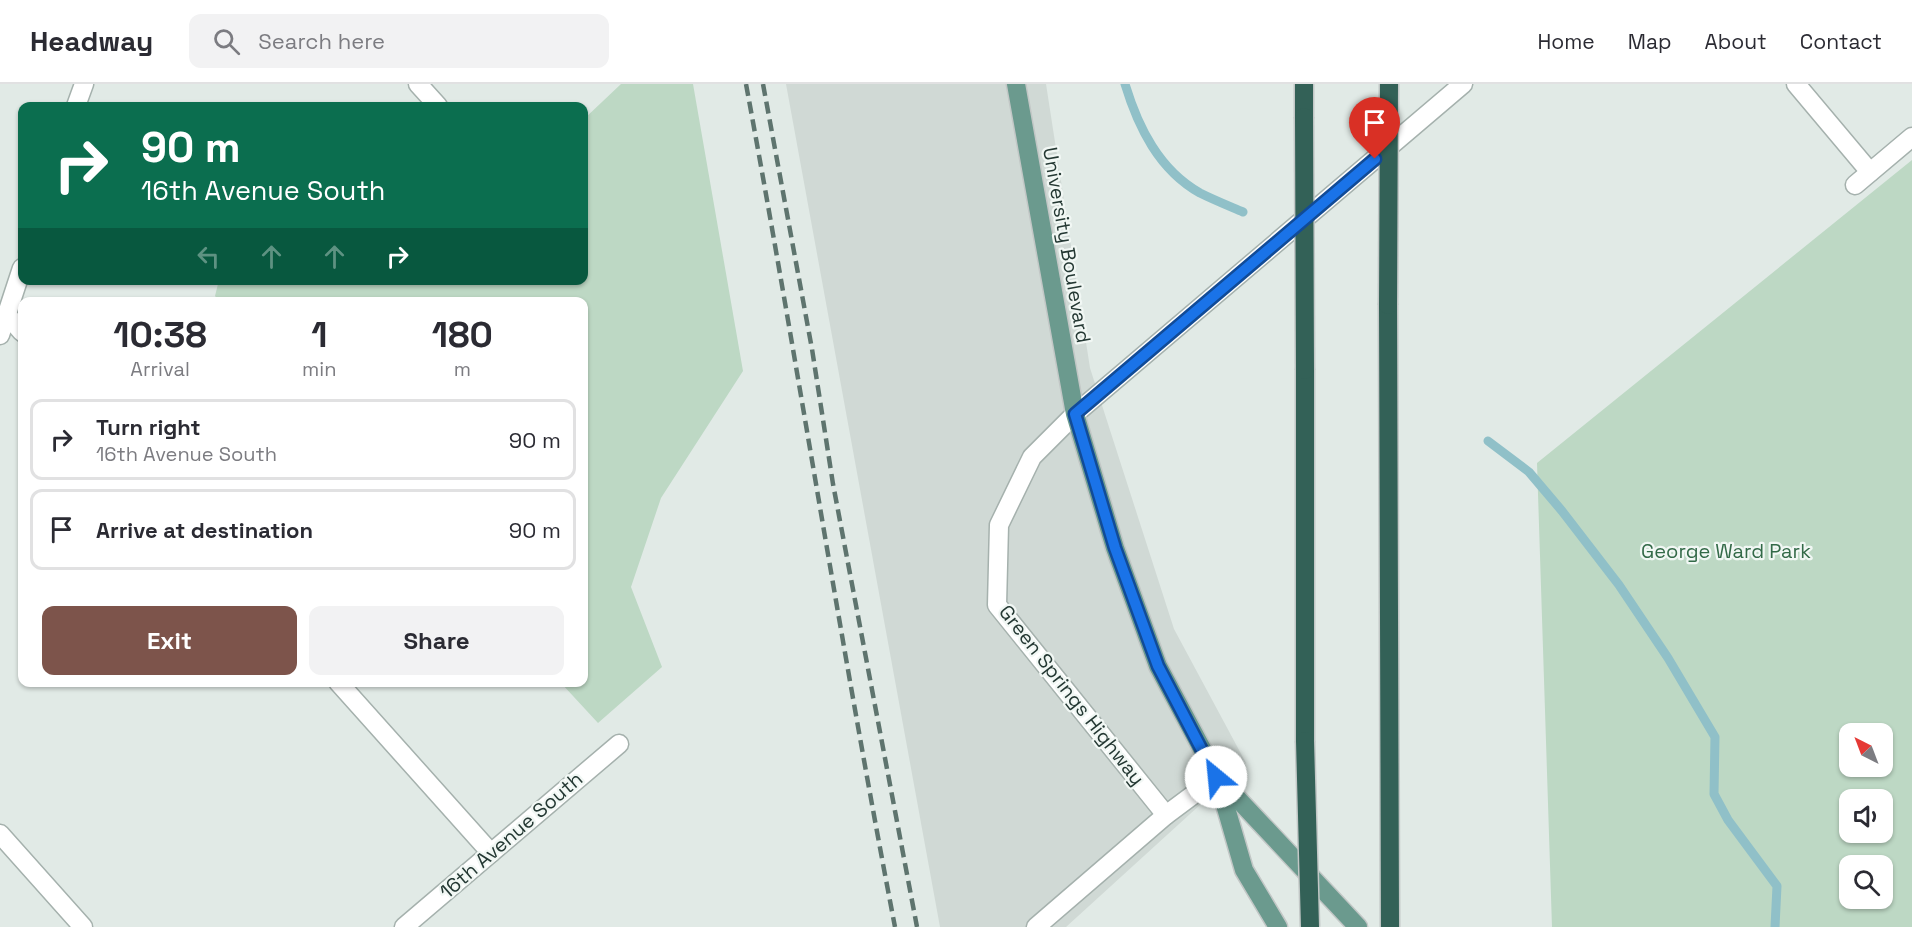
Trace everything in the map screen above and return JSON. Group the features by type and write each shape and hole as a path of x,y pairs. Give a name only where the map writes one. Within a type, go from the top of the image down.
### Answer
{"highway":[{"path":"1304,84 1305,741 1310,927"},
{"path":"1389,84 1390,927"}],"main road":[{"name":"University Boulevard","path":"1016,84 1075,414 1115,548 1158,666 1216,777"},
{"path":"1216,777 1244,870 1278,927"},
{"path":"1216,777 1358,927"}],"street":[{"path":"77,102 84,84"},
{"path":"418,84 434,102"},
{"path":"1075,414 1463,84"},
{"path":"1796,84 1870,172"},
{"path":"1855,185 1912,137"},
{"path":"0,335 18,281"},
{"path":"7,315 18,327"},
{"name":"Green Springs Highway","path":"1075,414 1032,457 999,525 997,605 1166,815"},
{"path":"342,687 491,853"},
{"name":"16th Avenue South","path":"404,927 619,744"},
{"path":"1036,927 1166,815 1216,777"},
{"path":"0,834 83,927"}],"shaded area":[{"path":"786,84 1046,84 1090,368 1174,629 1246,763 1066,927 940,927"}],"green space":[{"path":"621,84 693,84 743,371 661,498 631,587 662,667 598,723 565,687 588,687 588,297 215,296 218,285 588,285 588,115"},
{"name":"George Ward Park","path":"1912,160 1912,927 1552,927 1537,463"}],"waterway":[{"path":"1125,84 1136,116 1152,146 1173,172 1200,193 1243,212"},
{"path":"1488,441 1529,472 1619,585 1668,658 1715,737 1714,794 1728,820 1777,886 1775,927"}],"railway":[{"path":"746,84 856,717 895,927"},
{"path":"763,84 812,349 833,484 917,927"}],"route":[{"path":"1216,777 1158,666 1115,548 1075,414 1375,159"}]}
